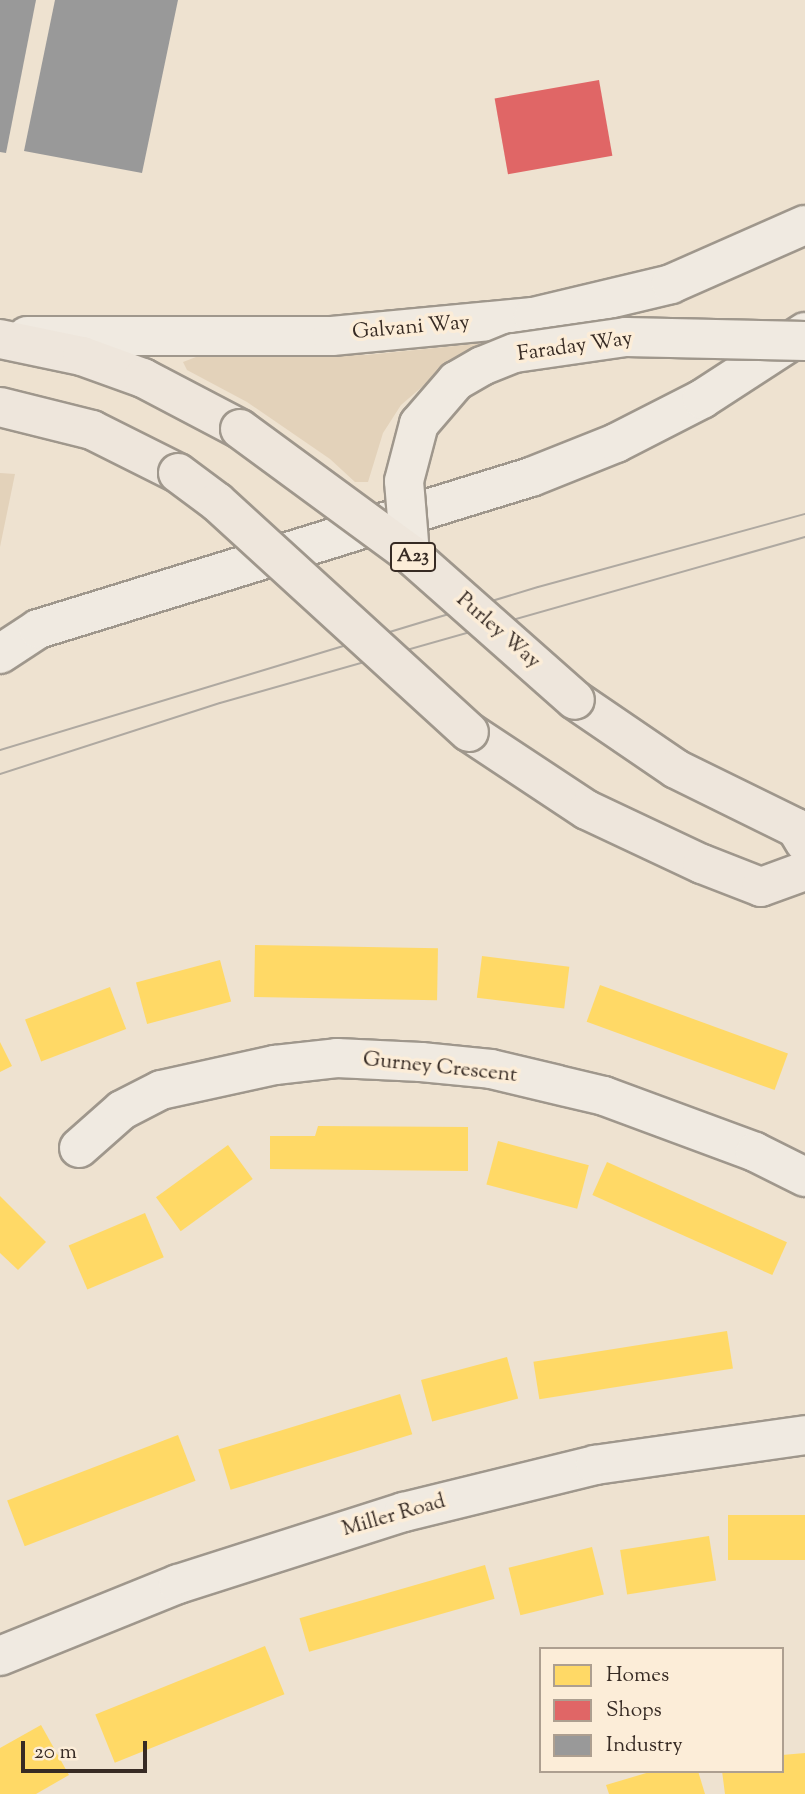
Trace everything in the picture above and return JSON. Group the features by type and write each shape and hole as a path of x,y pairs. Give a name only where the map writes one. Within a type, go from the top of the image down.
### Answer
{"highway":[{"name":"Purley Way","path":"0,337 82,356 143,378 240,429 410,554 575,700 676,769 796,828 805,843"},
{"path":"0,407 92,430 178,473 227,510 469,732 587,810 702,864 761,887 805,871"}],"street":[{"name":"Galvani Way","path":"0,337 332,335 533,317 671,284 805,225"},
{"path":"0,654 38,629 555,467 616,443 702,399 805,332"},
{"name":"Faraday Way","path":"410,554 404,481 419,424 456,381 482,366 515,353 626,337 805,341"},
{"path":"0,628 38,629"},
{"name":"Gurney Crescent","path":"79,1148 122,1110 161,1090 275,1065 337,1058 491,1069 566,1085 660,1114 805,1177"},
{"name":"Miller Road","path":"0,1656 178,1584 404,1512 595,1465 805,1436"}],"shaded area":[{"path":"494,342 458,356 401,405 383,433 368,482 355,482 330,459 247,402 187,370 183,362 196,357 366,355"},
{"path":"0,473 15,474 0,547"}],"building: Homes":[{"path":"255,945 438,948 437,1000 254,997"},
{"path":"482,956 569,967 564,1008 477,998"},
{"path":"220,960 231,1002 147,1024 136,983"},
{"path":"600,985 788,1053 775,1090 587,1022"},
{"path":"110,987 126,1029 41,1062 25,1020"},
{"path":"0,1042 12,1066 0,1072"},
{"path":"318,1126 468,1127 468,1171 270,1169 270,1136 315,1136"},
{"path":"498,1141 589,1165 577,1209 486,1184"},
{"path":"228,1145 253,1179 181,1231 156,1197"},
{"path":"607,1162 787,1242 772,1275 592,1195"},
{"path":"0,1196 46,1242 18,1270 0,1253"},
{"path":"145,1213 164,1257 87,1290 69,1245"},
{"path":"727,1331 733,1369 539,1399 533,1362"},
{"path":"507,1357 518,1399 432,1422 421,1380"},
{"path":"400,1394 412,1434 231,1490 218,1450"},
{"path":"178,1435 196,1481 25,1546 7,1501"},
{"path":"728,1515 805,1515 805,1560 728,1560"},
{"path":"709,1536 716,1580 627,1595 620,1550"},
{"path":"592,1547 604,1595 520,1615 509,1568"},
{"path":"485,1565 495,1599 309,1652 299,1618"},
{"path":"265,1646 284,1694 115,1763 95,1715"},
{"path":"41,1725 69,1775 36,1794 0,1794 0,1748"},
{"path":"805,1753 805,1794 725,1794 722,1773 784,1773 784,1755"},
{"path":"646,1773 699,1773 705,1794 609,1794 606,1785"}],"building: Shops":[{"path":"599,80 612,156 508,174 495,98"}],"building: Industry":[{"path":"0,0 36,0 6,153 0,152"},
{"path":"55,0 178,0 142,173 24,151"}],"tram line":[{"path":"0,750 538,587 805,514"},
{"path":"0,774 220,703 805,537"}]}
